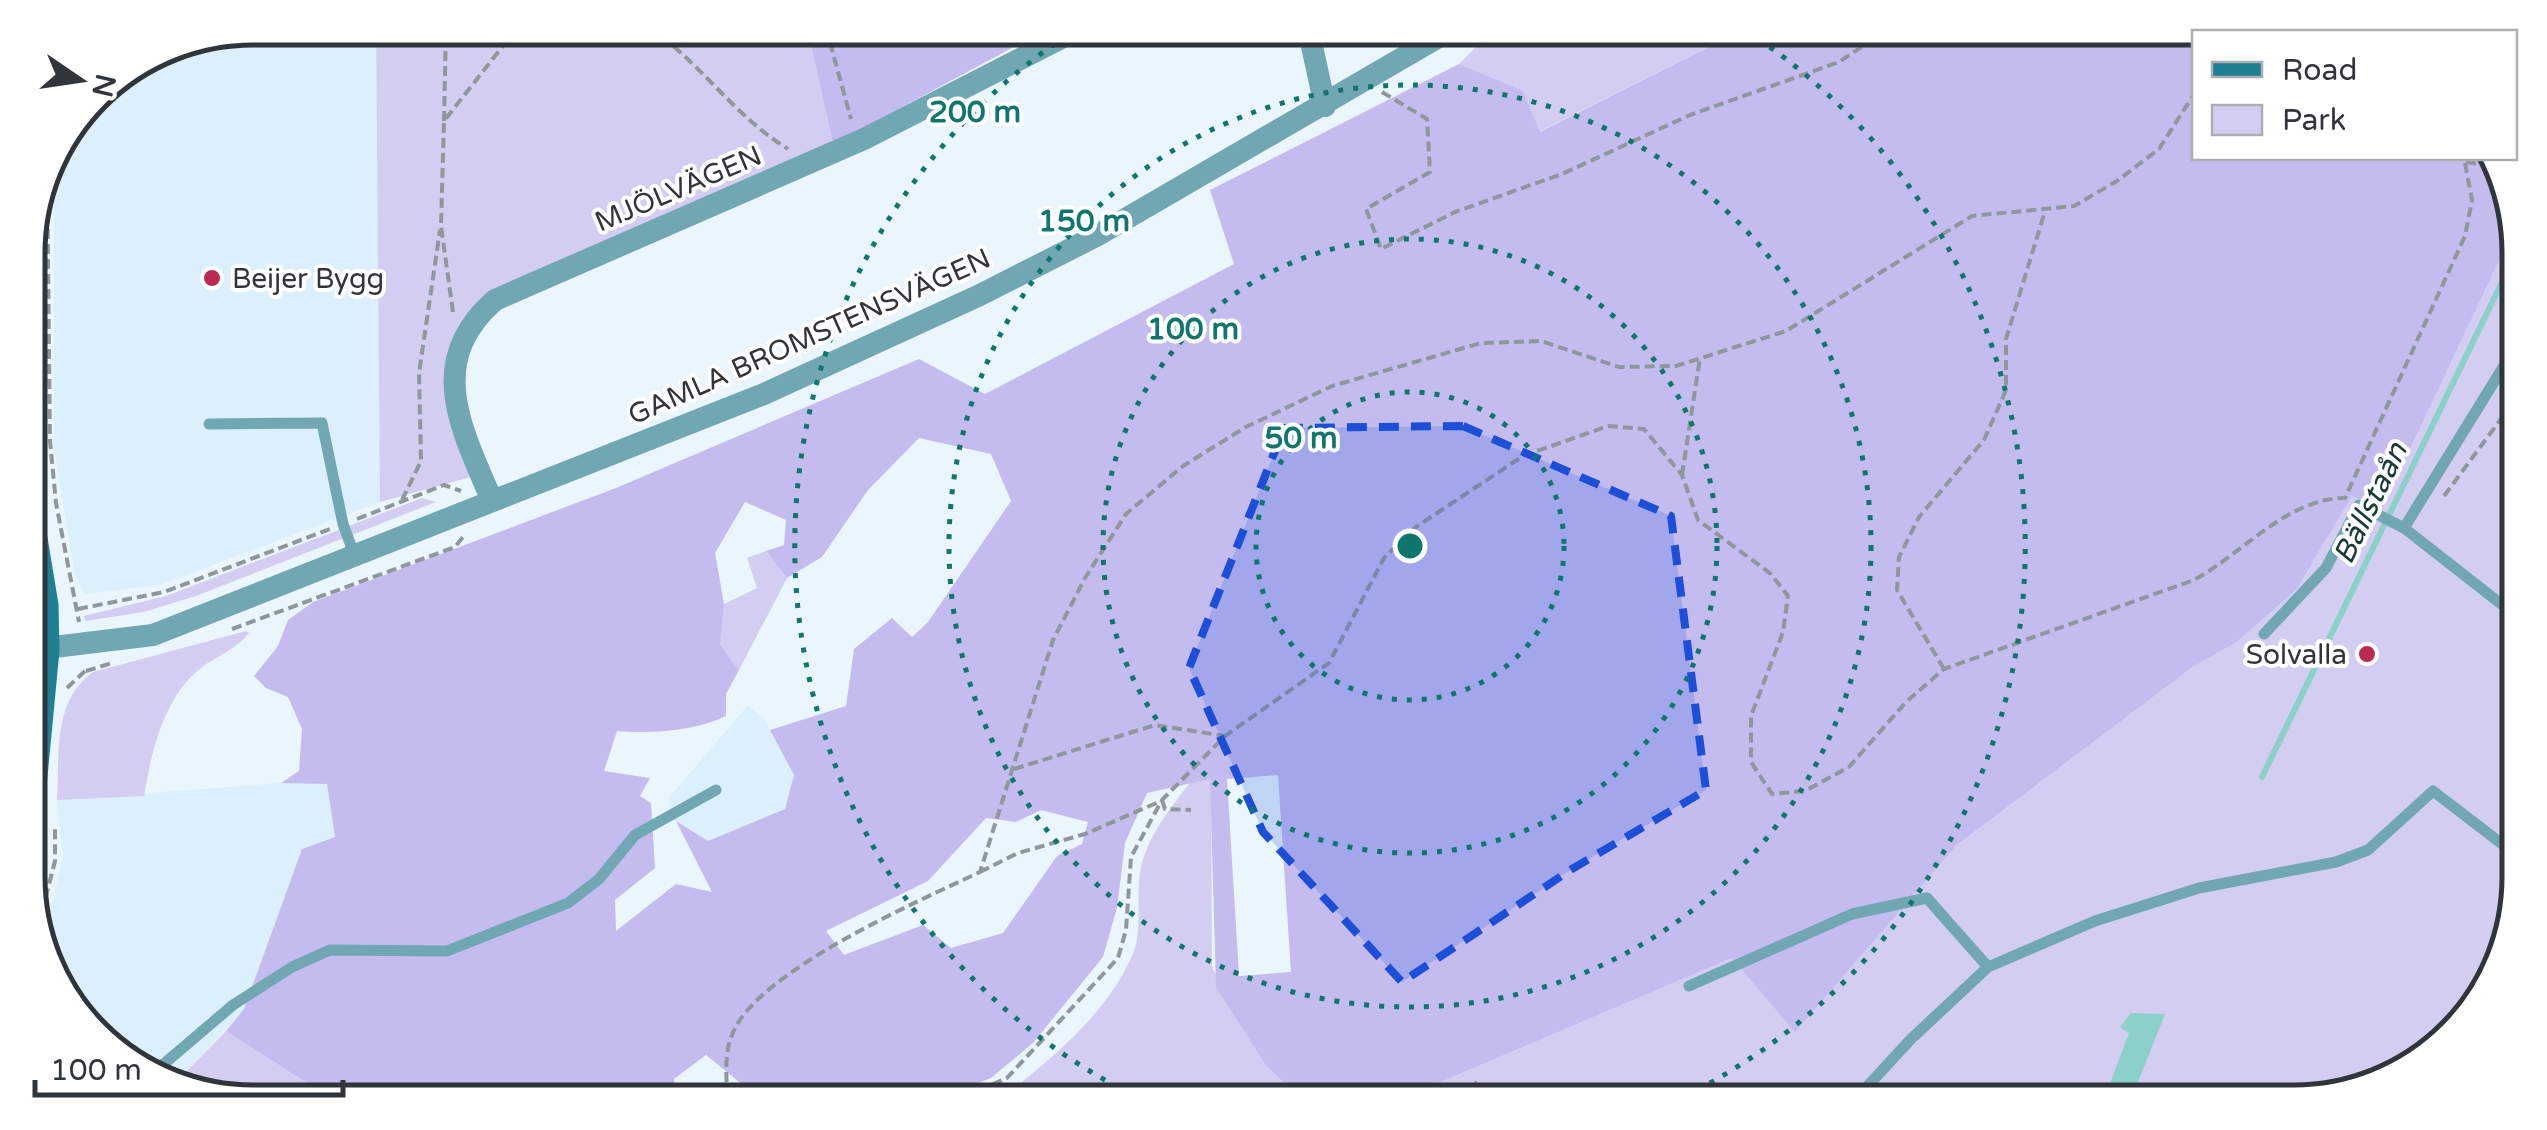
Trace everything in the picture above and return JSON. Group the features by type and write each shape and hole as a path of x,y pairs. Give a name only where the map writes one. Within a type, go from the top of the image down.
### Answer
{"street":[{"name":"MJÖLVÄGEN","path":"492,501 454,401 454,368 464,338 482,311 507,293 857,142 1048,45"},
{"path":"1312,45 1325,106"},
{"name":"GAMLA BROMSTENSVÄGEN","path":"45,649 153,635 764,394 980,295 1155,204 1426,45"}],"lane":[{"path":"2404,528 2502,369"},
{"path":"209,424 322,423 343,524 354,554"},
{"path":"2264,634 2326,568 2360,505 2404,528 2502,605"},
{"path":"164,1064 234,1005 292,966 330,950 447,951 568,903 600,879 635,836 716,790"},
{"path":"1869,1085 1988,967 2095,921 2199,888 2336,862 2368,850 2433,791 2502,843"},
{"path":"1689,986 1852,914 1927,898 1988,967"}],"path":[{"path":"402,502 421,462 419,372 441,226 446,45"},
{"path":"444,121 504,45"},
{"path":"674,45 752,127 811,163"},
{"path":"831,45 857,142"},
{"path":"1366,82 1427,119 1430,172 1366,209 1381,249 1455,212 1562,174 1690,115 1839,62 1864,45"},
{"path":"980,872 1053,640 1085,578 1126,514 1183,466 1246,427 1332,386 1481,344 1541,341 1619,366 1676,366 1786,330 1972,216 2074,206 2159,149 2192,97"},
{"path":"990,1085 1007,1078 1118,958 1126,930 1131,858 1162,800 1225,736 1329,662 1384,558 1416,527 1523,456 1608,426 1644,429 1682,475 1698,520 1771,574 1788,596 1784,632 1751,716 1750,762 1772,794 1805,791 1849,766 1906,702 1944,669 2194,580 2232,559 2280,518 2325,498 2344,498 2465,236 2472,200 2465,160"},
{"path":"1944,669 1897,590 1899,557 1919,517 1984,440 2006,390 2006,339 2046,210"},
{"path":"48,223 50,441 56,503 78,609"},
{"path":"441,226 456,334 464,338"},
{"path":"1682,475 1700,358"},
{"path":"2438,505 2502,418"},
{"path":"78,609 164,592 444,485 492,501"},
{"path":"66,594 78,609"},
{"path":"1014,769 1156,726 1225,736"},
{"path":"1162,800 1165,810 1191,810"},
{"path":"727,1085 732,1033 769,990 858,930 1018,854 1085,834 1162,800"},
{"path":"1473,1085 1477,1082"}],"highlighted area":[{"path":"1463,426 1671,516 1706,790 1572,869 1402,982 1263,832 1189,668 1284,428"}],"shaded area":[{"path":"239,45 376,45 380,502 160,585 84,594 74,572 54,447 54,193 66,161 85,130 130,130 130,86 173,61"},
{"path":"811,45 1017,45 833,144"},
{"path":"1712,45 2192,45 2192,160 2480,160 2495,199 2502,255 2381,511 2352,496 2297,589 2237,642 2193,667 1957,845 1795,1032 1732,958 1434,1085 1287,1085 1267,1067 1216,987 1210,779 1147,793 1125,843 1117,908 1103,957 1033,1043 991,1078 973,1085 743,1085 706,1055 674,1079 675,1085 310,1085 226,1031 244,1009 302,849 335,837 327,784 281,783 299,771 302,729 288,697 266,688 254,676 278,646 288,620 313,602 616,488 919,359 985,394 1234,264 1210,190 1459,64 1523,91 1540,132","holes":["919,438 991,454 1011,501 928,622 912,637 892,618 854,649 846,706 770,730 794,775 785,809 708,841 676,821 712,892 676,884 616,931 615,900 655,868 651,803 640,796 650,778 604,771 617,731 673,730 726,716 726,694 739,670 720,645 724,604 715,553 745,502 786,520 784,545 766,551 787,578 822,557 868,490","1278,775 1291,972 1239,976 1227,779","1041,810 1088,822 1082,844 1057,856 1003,933 951,948 923,925 844,955 826,931 928,881 986,818 1016,822"]},
{"path":"748,705 765,720 794,775 785,809 708,841 672,818 668,799"},
{"path":"281,783 327,784 335,837 302,849 244,1009 184,1073 149,1057 106,1024 88,1004 61,957 49,915 63,857 57,800"},
{"path":"2131,1013 2165,1014 2137,1085 2109,1085 2129,1033 2120,1027"}],"green space":[{"path":"376,45 811,45 833,144 496,288 455,334 471,477 380,502"},
{"path":"1478,45 1712,45 1539,132 1459,64"},
{"name":"Solvalla","path":"2502,255 2502,891 2491,944 2474,981 2441,1024 2398,1057 2348,1078 2308,1085 1434,1085 1732,958 1795,1031 1957,845 2193,667 2237,642 2297,589 2352,496 2381,511"},
{"path":"422,498 436,502 196,596 144,612 85,621 84,616 166,596"},
{"path":"766,551 787,578 739,670 719,645 724,604 757,588 747,558"},
{"path":"249,633 237,645 194,674 174,700 154,747 144,796 57,800 64,713 70,698 93,672"},
{"path":"1193,779 1211,779 1212,967 1267,1067 1287,1085 1018,1085 1073,1037 1121,978 1137,937 1143,859 1161,822"},
{"path":"226,1031 310,1085 226,1083 185,1073"}],"waterway":[{"name":"Bällstaån","path":"2262,777 2502,282"}],"place":[{"name":"Beijer Bygg","path":"212,278"},
{"name":"Solvalla","path":"2367,654"}]}
